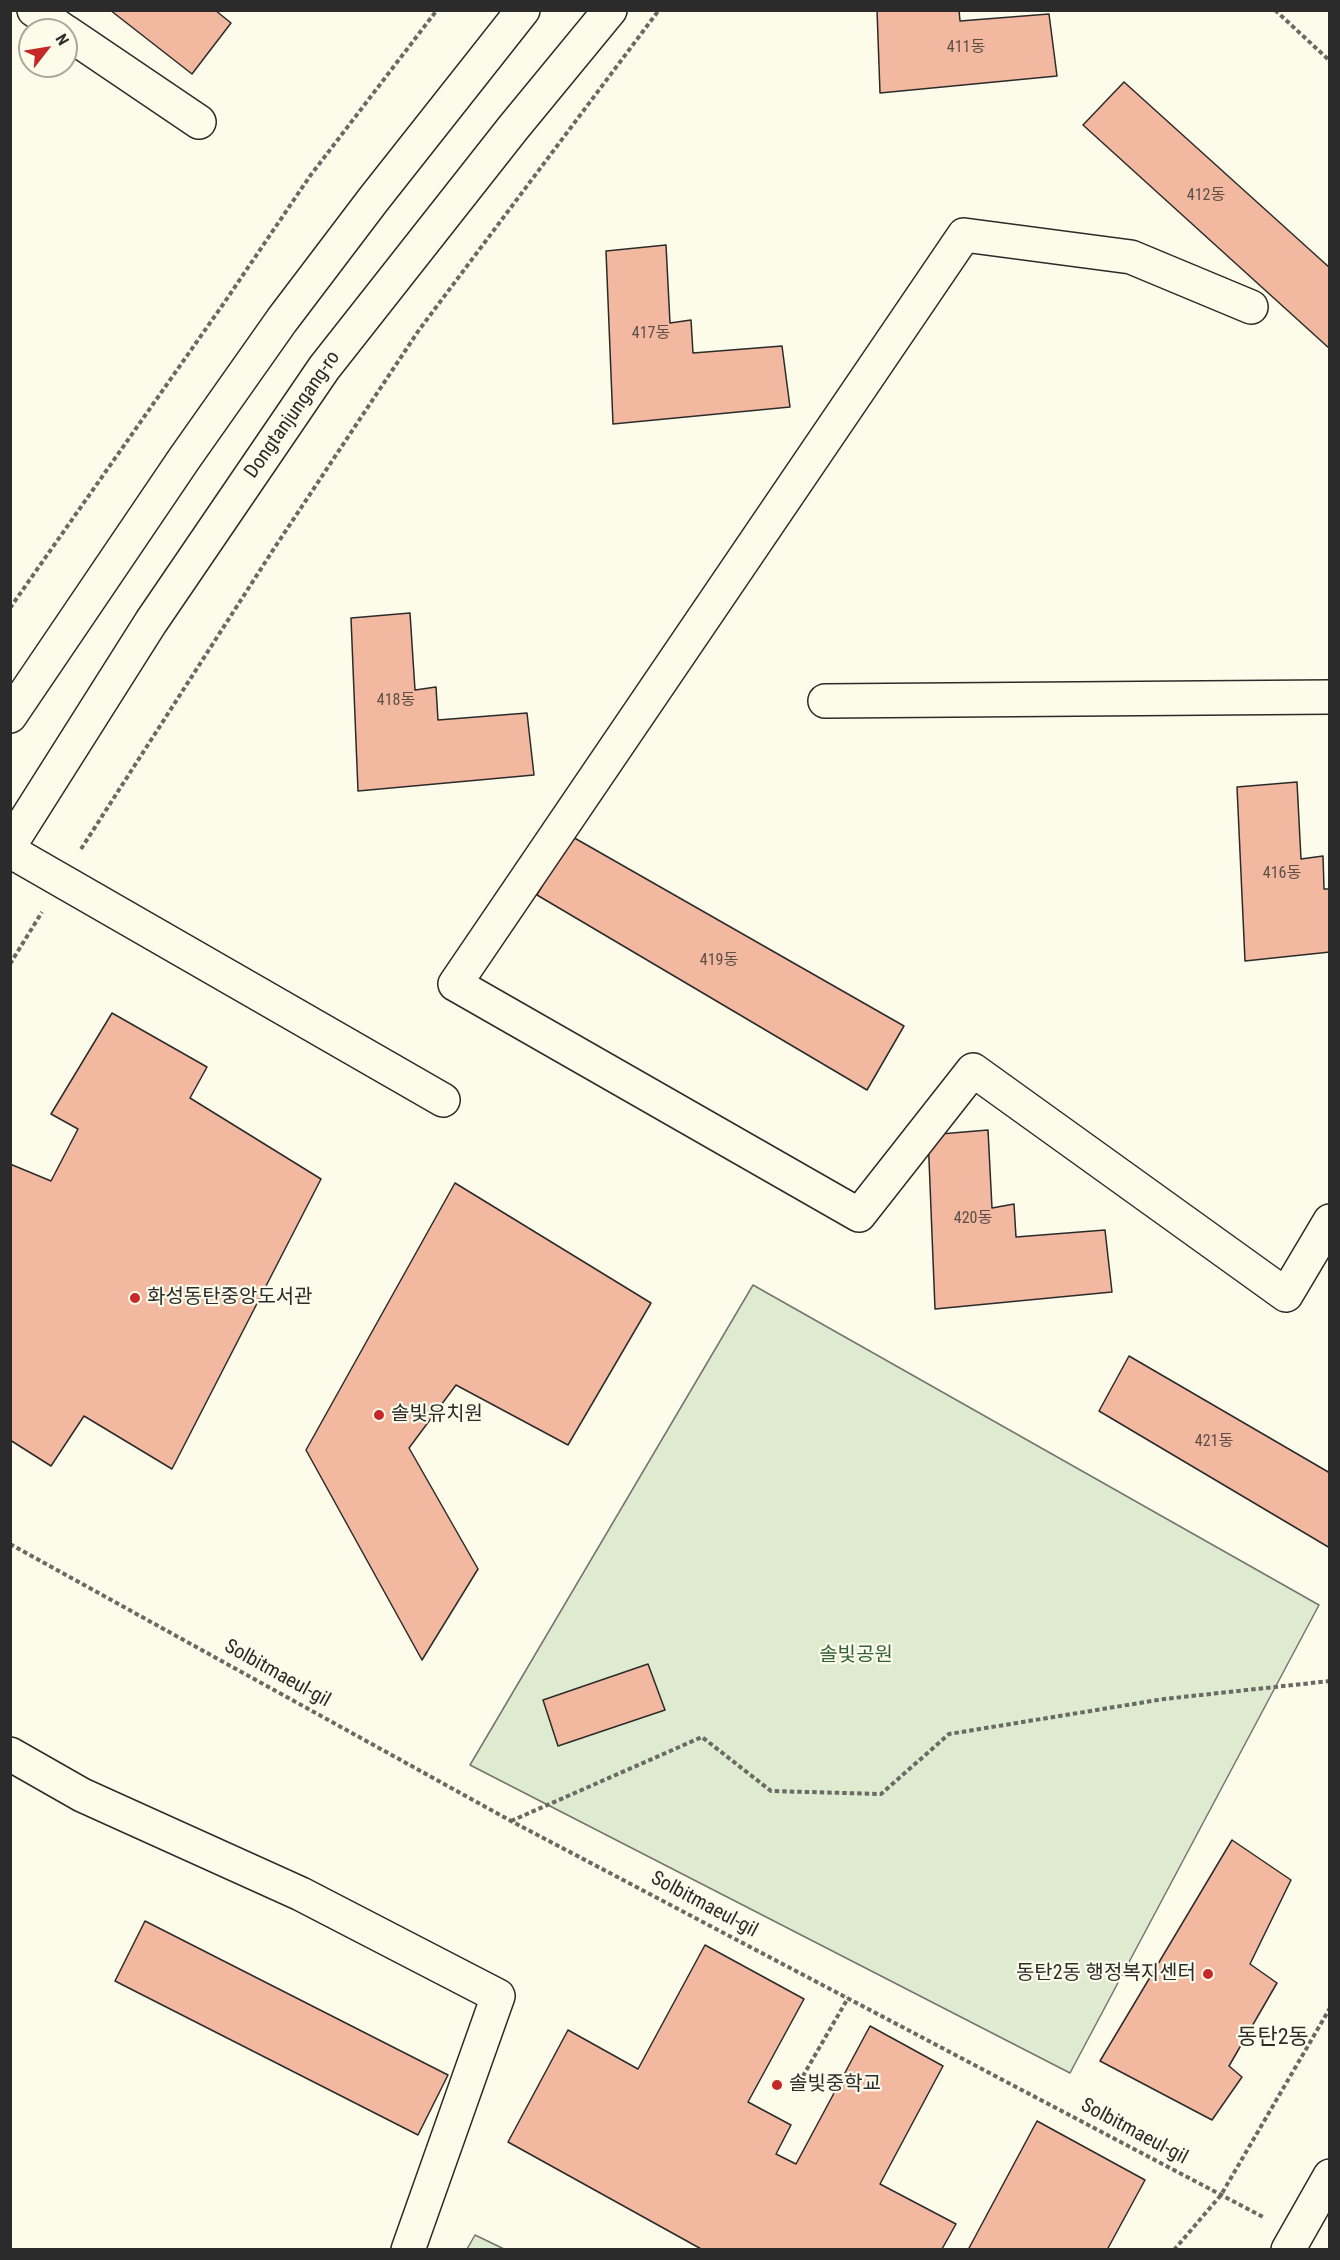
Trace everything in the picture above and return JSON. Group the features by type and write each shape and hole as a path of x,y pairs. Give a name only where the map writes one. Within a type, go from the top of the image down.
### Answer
{"street":[{"path":"10,716 184,459 282,320 373,200 523,10"},
{"name":"Dongtanjungang-ro","path":"10,845 151,622 324,368 506,137 610,10"},
{"path":"78,40 199,122"},
{"path":"1251,307 1131,256 964,235 455,984 859,1215 973,1070 1286,1295 1329,1221"},
{"path":"825,701 1329,697"},
{"path":"10,851 443,1100"},
{"path":"10,1754 82,1795 301,1894 498,1996 408,2250"},
{"path":"1292,2242 1329,2176"}],"path":[{"path":"10,608 211,322 310,176 436,10"},
{"path":"10,964 147,744 418,330 659,10"},
{"path":"1275,10 1329,61"},
{"name":"Solbitmaeul-gil","path":"10,1544 511,1821 1221,2195 1292,2242"},
{"path":"511,1821 702,1737 771,1791 881,1794 950,1734 1164,1699 1329,1682"},
{"path":"800,2083 848,1998"},
{"path":"1174,2250 1221,2195 1329,2008"}],"green space":[{"name":"솔빛공원","path":"753,1285 1319,1605 1070,2073 470,1765"},
{"path":"475,2235 504,2249 467,2249"}],"building":[{"path":"110,10 215,10 231,23 192,74"},
{"path":"877,10 959,10 960,21 1049,14 1057,76 880,93"},
{"path":"1124,82 1330,268 1330,349 1083,125"},
{"path":"666,245 670,323 691,320 693,353 782,346 790,407 613,424 606,251"},
{"path":"410,613 415,690 436,687 438,720 527,713 534,775 358,791 351,618"},
{"path":"1297,782 1301,859 1323,856 1324,889 1330,889 1330,952 1245,961 1237,787"},
{"path":"571,836 904,1026 867,1090 537,895"},
{"name":"화성동탄중앙도서관","path":"112,1013 207,1067 190,1098 321,1179 172,1469 84,1416 51,1466 10,1440 10,1164 51,1181 78,1129 51,1114"},
{"path":"988,1130 992,1208 1014,1204 1016,1237 1105,1230 1112,1292 935,1309 928,1135"},
{"name":"솔빛유치원","path":"455,1183 651,1303 568,1445 456,1385 409,1448 478,1569 422,1660 306,1450"},
{"path":"1129,1356 1330,1473 1330,1548 1099,1411"},
{"path":"648,1664 665,1710 558,1746 543,1700"},
{"name":"동탄2동 행정복지센터","path":"1232,1840 1291,1880 1250,1964 1277,1983 1229,2066 1242,2077 1212,2120 1100,2061"},
{"path":"145,1921 448,2075 418,2135 115,1981"},
{"path":"705,1945 804,1999 748,2102 791,2125 776,2154 796,2164 870,2026 943,2066 880,2184 956,2224 942,2249 944,2250 703,2250 508,2142 568,2030 638,2069"},
{"path":"1037,2121 1145,2180 1107,2250 968,2250"}],"place":[{"name":"화성동탄중앙도서관","path":"135,1298"},
{"name":"솔빛유치원","path":"379,1415"},
{"name":"동탄2동 행정복지센터","path":"1208,1974"},
{"name":"솔빛중학교","path":"777,2085"}],"district":[{"name":"동탄2동","path":"1273,2038"}]}
